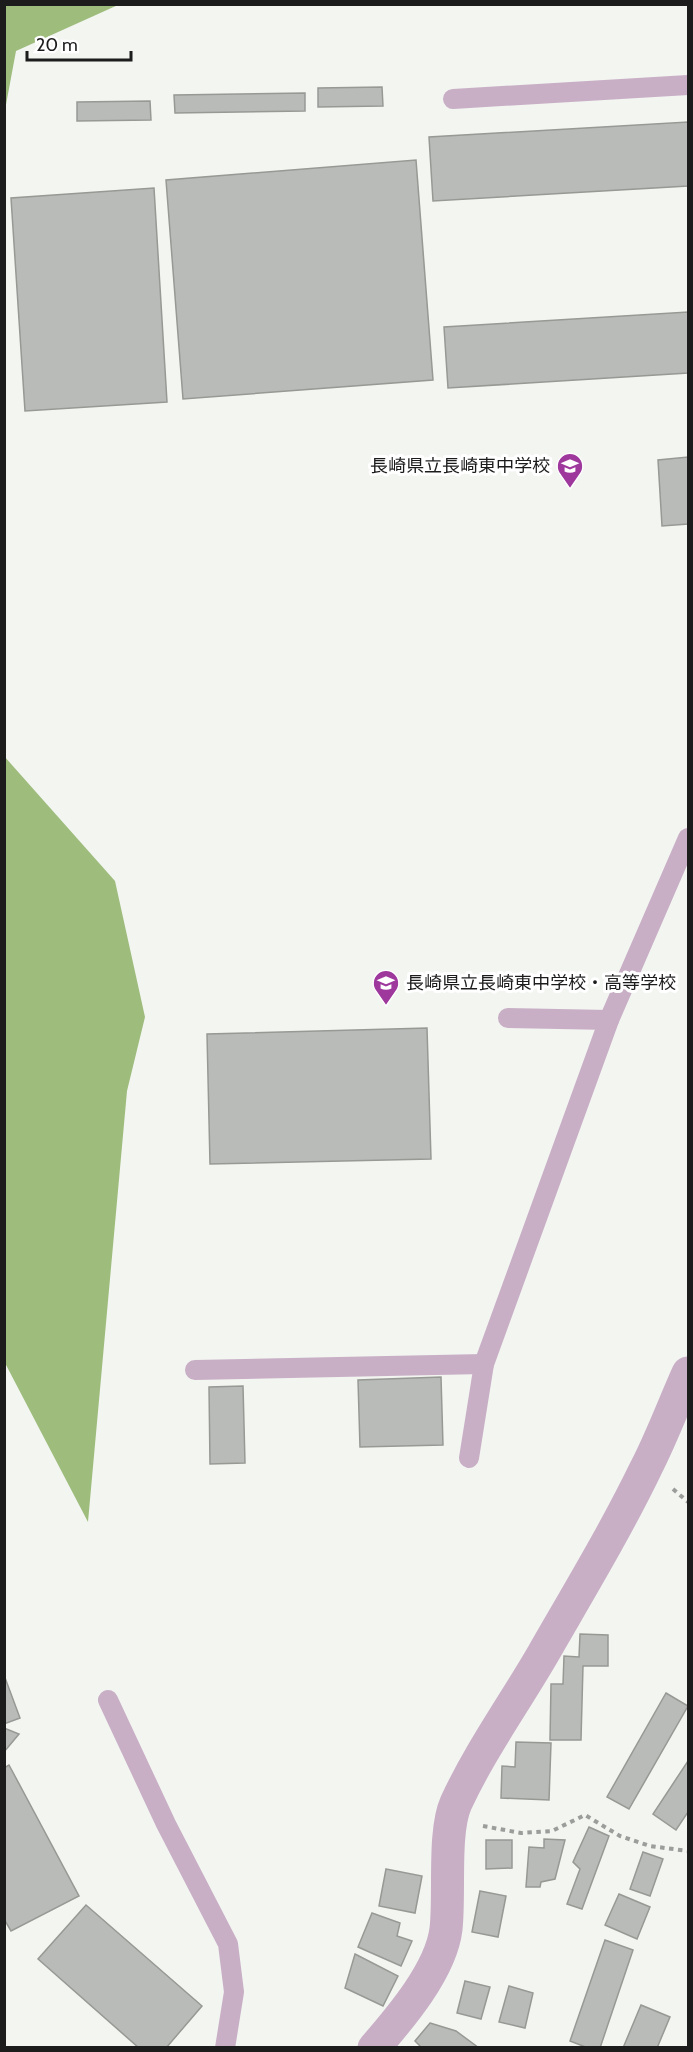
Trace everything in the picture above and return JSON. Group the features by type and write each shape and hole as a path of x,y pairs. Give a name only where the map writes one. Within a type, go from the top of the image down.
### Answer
{"street":[{"path":"374,2048 411,2002 432,1968 442,1944 446,1930 449,1850 455,1806 469,1777 542,1657 622,1516 647,1467 688,1373"}],"lane":[{"path":"453,99 688,85"},
{"path":"469,1458 484,1364 609,1020 688,837"},
{"path":"508,1018 609,1020"},
{"path":"195,1370 484,1364"},
{"path":"108,1700 166,1824 228,1944 234,1992 225,2048"}],"path":[{"path":"449,1850 469,1852 482,1826 521,1833 552,1831 585,1815 620,1836 650,1846 688,1851"}],"green space":[{"path":"5,4 118,5 16,51 5,110"},
{"path":"4,756 115,881 145,1017 127,1091 88,1522 5,1363"}],"building":[{"path":"382,87 383,106 318,107 318,88"},
{"path":"305,93 305,111 175,113 174,95"},
{"path":"150,101 151,120 77,121 77,102"},
{"path":"688,122 688,186 433,201 429,137"},
{"path":"416,160 433,380 183,399 166,180"},
{"path":"154,188 167,402 25,411 11,198"},
{"path":"688,312 688,373 448,388 444,327"},
{"path":"688,457 688,524 662,526 658,460"},
{"path":"427,1028 431,1159 210,1164 207,1034"},
{"path":"441,1377 443,1445 360,1447 358,1380"},
{"path":"243,1386 245,1463 210,1464 209,1387"},
{"path":"580,1634 608,1635 608,1666 583,1666 581,1740 550,1740 551,1684 563,1684 564,1656 579,1657"},
{"path":"4,1675 20,1718 4,1724"},
{"path":"666,1693 688,1706 629,1809 607,1797"},
{"path":"4,1728 19,1734 4,1752"},
{"path":"516,1742 551,1743 549,1800 501,1798 502,1766 515,1767"},
{"path":"688,1761 688,1812 676,1830 653,1814"},
{"path":"9,1765 79,1896 11,1931 4,1919 4,1768"},
{"path":"589,1827 609,1836 582,1909 567,1904 580,1869 573,1862"},
{"path":"544,1839 565,1840 555,1879 541,1882 540,1887 526,1887 529,1847 544,1848"},
{"path":"486,1840 512,1840 512,1868 486,1869"},
{"path":"643,1852 663,1859 650,1896 630,1889"},
{"path":"386,1869 422,1876 415,1913 379,1906"},
{"path":"480,1891 506,1896 498,1937 472,1932"},
{"path":"619,1894 650,1907 637,1939 605,1925"},
{"path":"86,1905 202,2006 166,2048 139,2048 38,1959"},
{"path":"372,1913 400,1923 397,1936 412,1941 401,1966 358,1947"},
{"path":"605,1940 633,1950 600,2048 588,2048 570,2041"},
{"path":"355,1954 398,1976 383,2006 345,1988"},
{"path":"465,1981 490,1987 481,2019 457,2013"},
{"path":"509,1986 533,1993 525,2028 499,2022"},
{"path":"641,2005 670,2017 657,2048 623,2048"},
{"path":"430,2023 456,2031 479,2048 422,2048 415,2041"}],"place":[{"name":"長崎県立長崎東中学校","path":"570,489"},
{"name":"長崎県立長崎東中学校・高等学校","path":"386,1006"}]}
